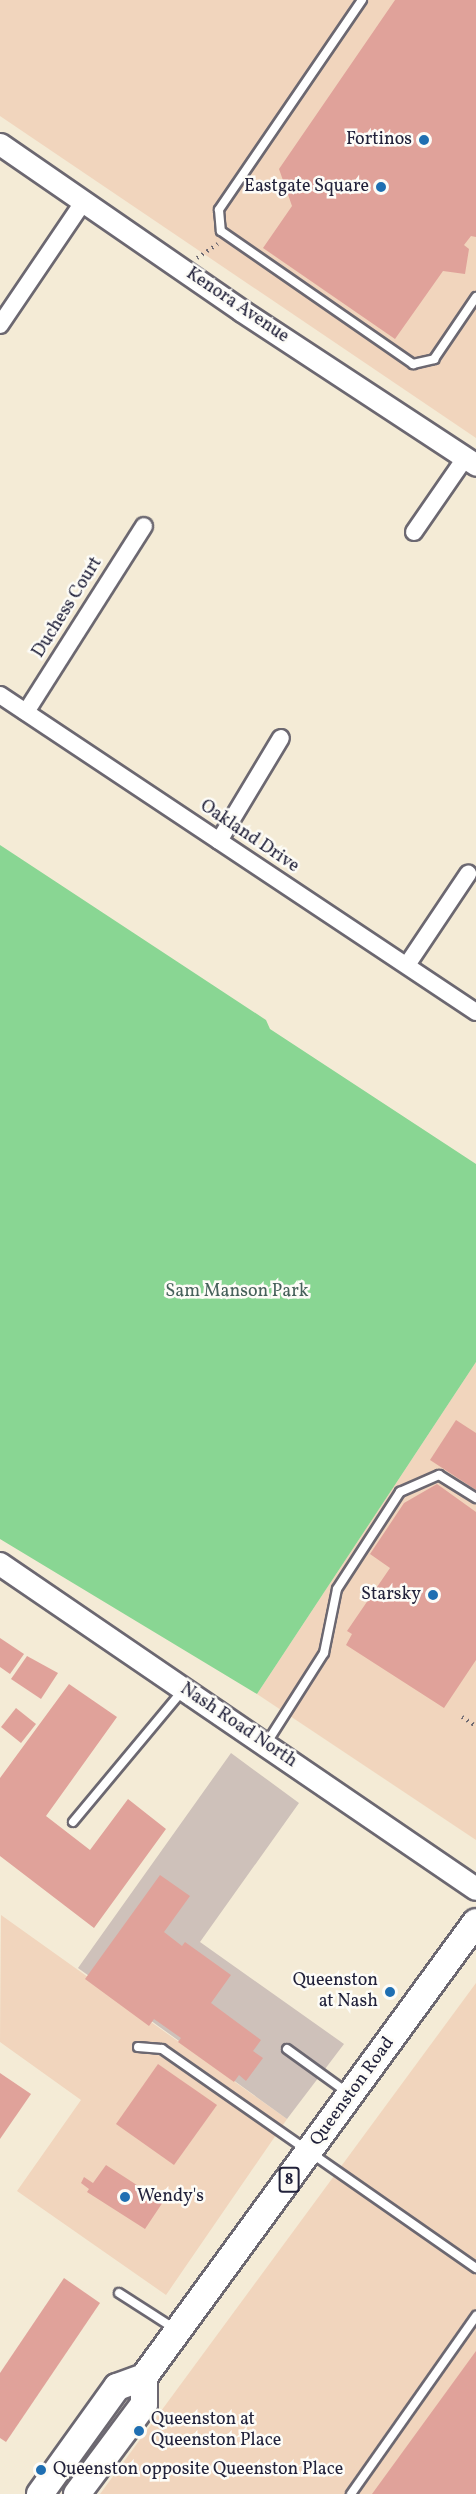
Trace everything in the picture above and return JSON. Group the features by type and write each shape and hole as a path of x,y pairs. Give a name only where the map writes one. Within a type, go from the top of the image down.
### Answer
{"main road":[{"name":"Nash Road North","path":"0,1564 476,1889"},
{"name":"Queenston Road","path":"144,2377 476,1922"},
{"path":"40,2494 117,2387 144,2377 144,2404 77,2494"}],"street":[{"name":"Kenora Avenue","path":"0,144 471,462"},
{"path":"0,325 84,201"},
{"path":"414,532 471,462"},
{"name":"Duchess Court","path":"26,712 144,525"},
{"name":"Oakland Drive","path":"0,695 476,1012"},
{"path":"219,841 281,738"},
{"path":"407,965 468,874"}],"lane":[{"path":"362,0 219,210 221,231 413,364 434,359 476,297"},
{"path":"266,1744 324,1653 337,1589 400,1492 440,1475 476,1498"},
{"path":"73,1822 184,1689"},
{"path":"138,2047 162,2049 311,2150 476,2268"},
{"path":"287,2049 351,2095"},
{"path":"119,2293 178,2331"},
{"path":"351,2494 476,2316"}],"path":[{"path":"182,269 218,244 221,231"},
{"path":"462,1717 476,1726"}],"shaded area":[{"path":"0,0 476,0 476,438 0,116"},
{"path":"476,1362 476,1840 257,1694"},
{"path":"231,1753 299,1803 200,1942 344,2044 287,2119 78,1968"},
{"path":"1,1915 287,2119 166,2295 17,2191 81,2100 0,2042"},
{"path":"476,1983 476,2494 100,2494"}],"green space":[{"name":"Sam Manson Park","path":"0,845 266,1020 270,1029 476,1164 476,1362 257,1694 0,1539"}],"building":[{"name":"Eastgate Square","path":"395,0 476,0 476,237 471,236 464,245 469,249 465,274 443,271 395,339 263,248 292,206 279,169"},
{"path":"456,1420 476,1433 476,1490 430,1460"},
{"path":"437,1484 476,1512 476,1660 444,1708 346,1645 352,1634 347,1631 390,1568 370,1554 404,1503"},
{"path":"0,1638 24,1654 10,1674 0,1667"},
{"path":"27,1656 58,1673 41,1699 11,1679"},
{"path":"69,1684 117,1717 46,1816 90,1850 128,1799 166,1829 94,1928 0,1856 0,1778"},
{"path":"16,1708 36,1724 21,1743 1,1727"},
{"path":"160,1875 190,1896 164,1932 182,1946 185,1942 231,1975 211,2003 261,2040 253,2051 263,2058 246,2081 239,2075 234,2082 178,2042 181,2038 154,2019 149,2026 85,1979"},
{"path":"158,2064 217,2105 174,2165 116,2124"},
{"path":"0,2073 31,2094 0,2139"},
{"name":"Wendy's","path":"106,2165 163,2202 145,2229 87,2192 89,2189 81,2183 84,2177 93,2183"},
{"path":"64,2278 100,2303 6,2442 0,2438 0,2373"},
{"path":"476,2351 476,2494 372,2494"}],"place":[{"name":"Fortinos","path":"424,140"},
{"name":"Eastgate Square","path":"381,187"},
{"name":"Starsky","path":"433,1595"},
{"name":"Queenston at Nash","path":"390,1992"},
{"name":"Wendy's","path":"125,2197"},
{"name":"Queenston at Queenston Place","path":"139,2431"},
{"name":"Queenston opposite Queenston Place","path":"41,2470"}]}
